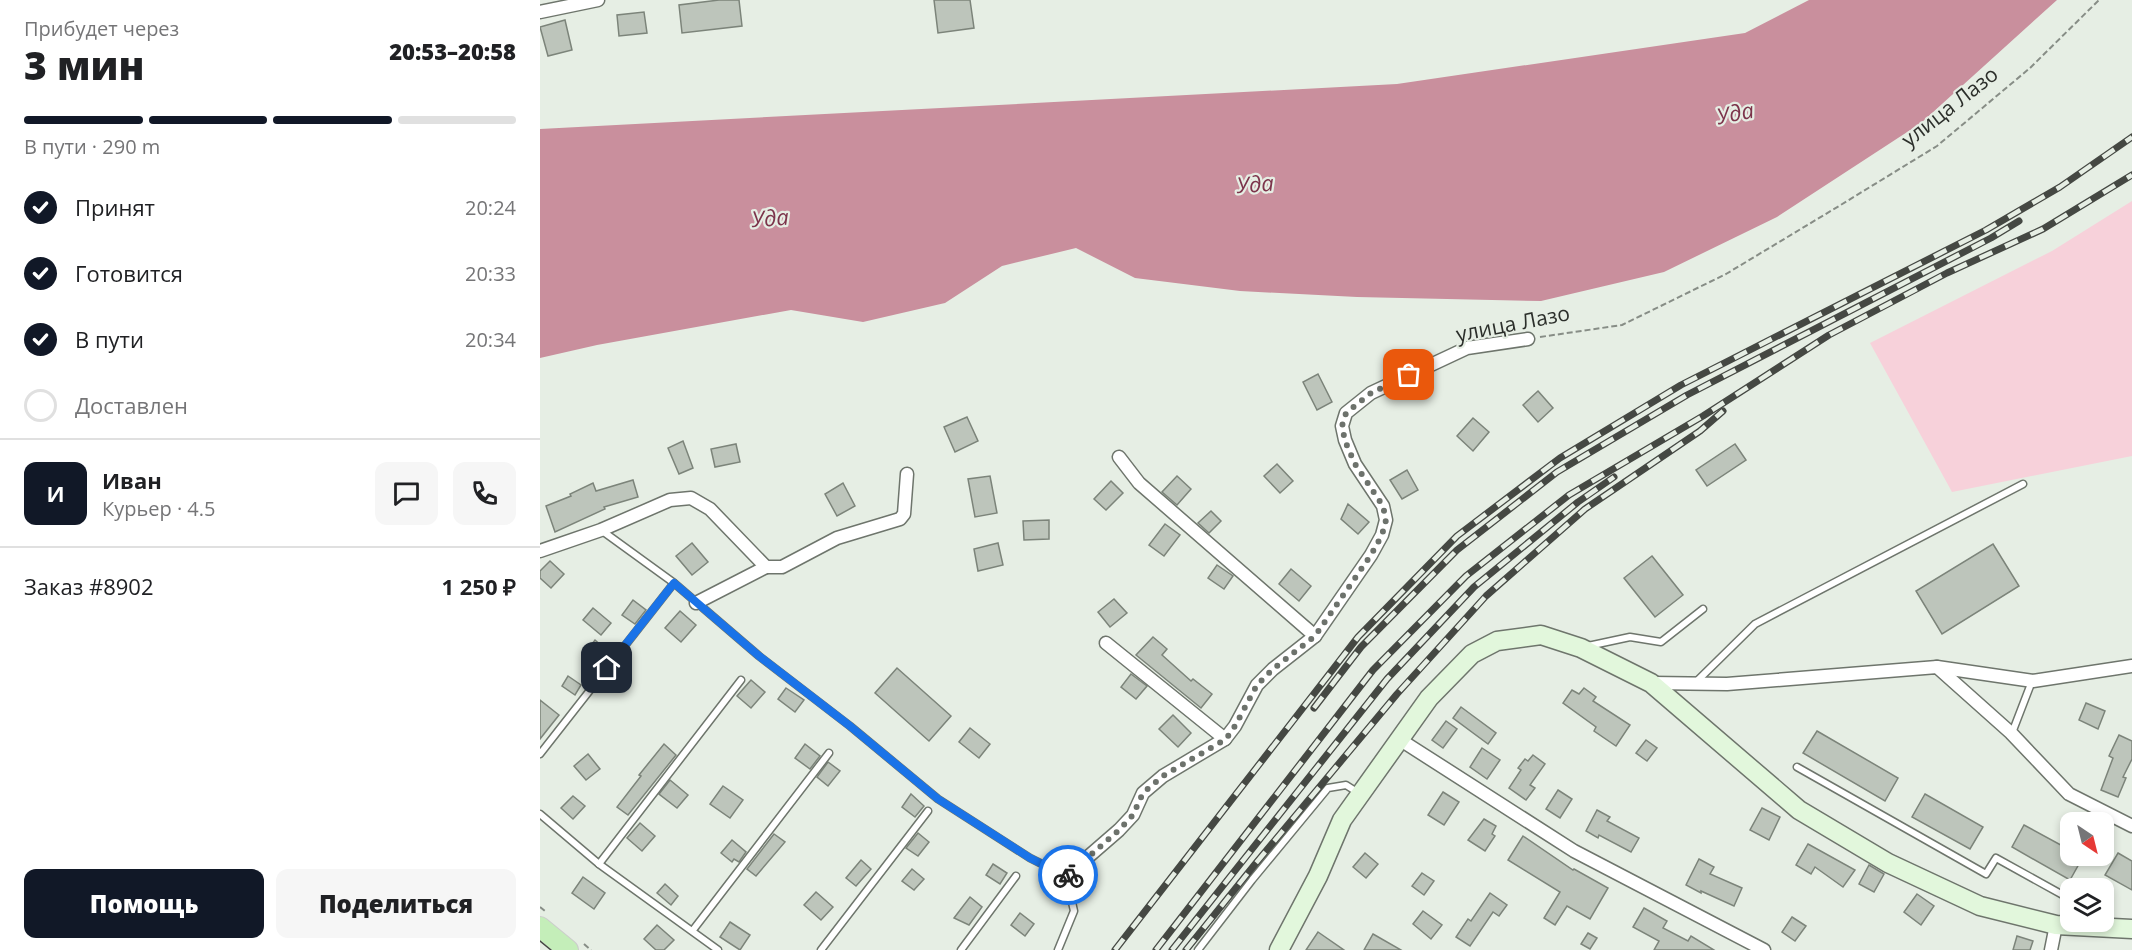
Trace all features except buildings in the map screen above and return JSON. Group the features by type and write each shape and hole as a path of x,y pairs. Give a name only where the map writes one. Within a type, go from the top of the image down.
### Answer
{"main road":[{"path":"540,927 568,950"}],"street":[{"path":"540,12 598,0"},
{"name":"улица Лазо","path":"1066,876 1133,815 1143,793 1163,776 1226,739 1257,685 1273,669 1315,636 1371,555 1382,535 1386,520 1383,506 1355,464 1345,441 1342,426 1346,413 1371,393 1467,348 1528,339"},
{"path":"1119,457 1139,483 1315,636"},
{"path":"696,603 766,567 782,567 837,538 900,519 904,514 907,474"},
{"path":"540,551 601,530 670,500 692,498 710,509 766,567"},
{"path":"1279,950 1318,876 1342,820 1429,698 1472,654 1497,641 1541,635 1581,648 1651,683 1799,810 1888,863 1980,906 2060,921"},
{"path":"1106,643 1226,739"},
{"path":"1651,683 1727,684 1937,667 2032,681 2132,666"},
{"path":"1937,667 2011,733 2069,794 2132,826"},
{"path":"1399,739 1574,851 1764,950"},
{"path":"2114,927 2132,929"},
{"path":"2051,950 2060,931"}],"lane":[{"path":"1694,684 1755,624 2023,484"},
{"path":"601,530 674,583 759,656 850,726 938,799 1030,858 1066,876 1074,911 1058,950"},
{"path":"540,754 674,583"},
{"path":"1581,648 1630,636 1661,642 1702,609"},
{"path":"599,864 741,680"},
{"path":"2011,733 2032,681"},
{"path":"693,930 830,753"},
{"path":"1797,768 1986,874 1996,858 2060,893"},
{"path":"1198,950 1329,788 1346,785 1360,794"},
{"path":"821,950 928,811"},
{"path":"540,814 599,864 718,950"},
{"path":"961,950 1016,876"}],"path":[{"name":"улица Лазо","path":"1528,339 1622,325 1726,274 1937,146 2030,68 2098,0"}],"shaded area":[{"path":"2132,201 2132,456 1952,492 1870,343 2052,251"}],"water":[{"name":"Уда","path":"1809,0 2057,0 1921,123 1777,217 1664,272 1541,301 1357,297 1240,291 1135,278 1076,248 1002,266 945,303 863,322 791,310 597,345 540,358 540,129 1397,84 1745,33"}],"tram line":[{"path":"540,941 551,950"}],"railway":[{"path":"1115,950 1358,637 1457,536 1560,458 1681,385 1986,230 2060,187 2132,137"},
{"path":"1156,950 1373,670 1466,576 1569,495 1703,416 1829,335 1947,273 2043,229 2132,175"},
{"path":"1314,708 1361,647 1457,550 1557,472 1687,395 1991,238 2019,221"},
{"path":"1186,950 1397,694 1486,596 1585,509 1700,431 1723,411"},
{"path":"1172,950 1387,679 1474,587 1578,502 1614,477"}],"way so far":[{"path":"1068,875 1133,815 1143,793 1163,776 1226,739 1257,685 1273,669 1315,636 1371,555 1382,535 1386,520 1383,506 1355,464 1345,441 1342,426 1346,413 1371,393 1409,375"}],"route":[{"path":"607,668 674,583 759,656 850,726 938,799 1030,858 1068,875"}]}
